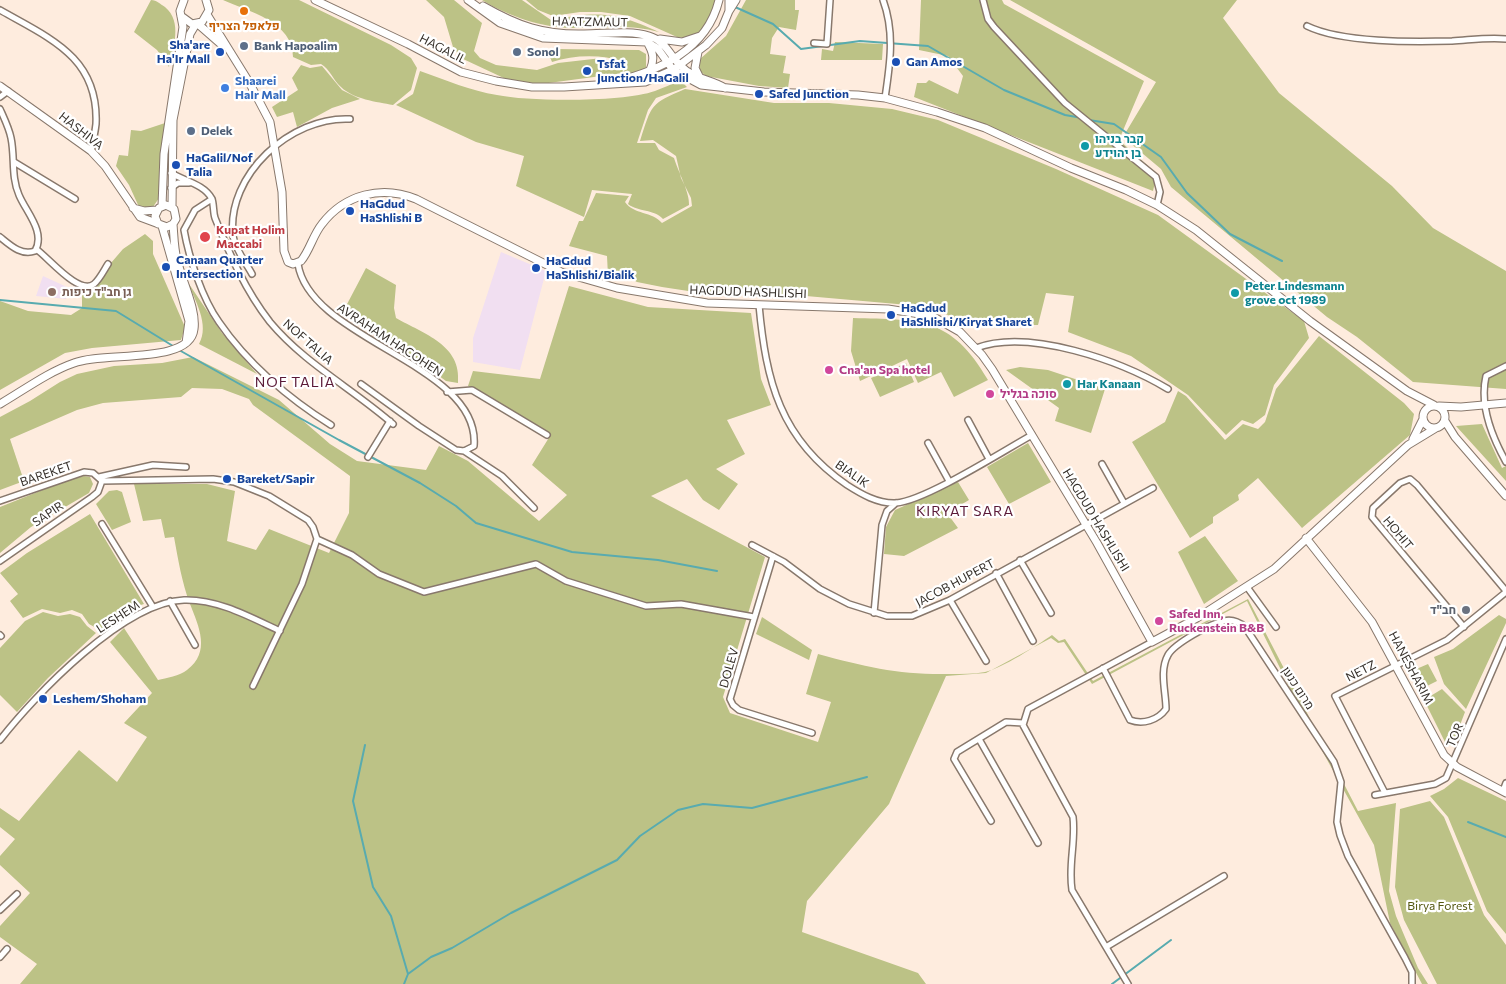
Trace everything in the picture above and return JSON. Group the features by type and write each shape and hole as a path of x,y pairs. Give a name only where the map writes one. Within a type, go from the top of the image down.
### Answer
{"street":[{"path":"206,0 209,10 208,16 261,101 270,122 276,145 282,192 284,251 288,262 298,264"},
{"name":"HAGALIL","path":"317,0 461,72 496,81 532,87 645,82 676,65"},
{"name":"HAATZMAUT","path":"468,0 500,23 542,38 584,42 647,42"},
{"name":"HAATZMAUT","path":"472,0 517,24 544,32 639,34 682,42 703,34"},
{"path":"676,65 703,34 715,14 719,0"},
{"path":"729,0 729,11"},
{"path":"676,65 698,51 722,28 736,0"},
{"path":"814,43 827,44 830,0"},
{"path":"883,0 891,41 886,98"},
{"path":"983,0 988,18 994,27 1047,86 1080,117 1156,177 1160,192 1157,205"},
{"path":"181,1 183,27 164,154 160,208 155,216 160,225 189,321 185,346"},
{"path":"0,10 62,46 76,60 89,83 94,102 96,124 91,151"},
{"path":"181,16 188,23 197,24 233,56"},
{"path":"0,404 74,362 102,356 164,353 185,346 192,338 195,323 176,257 173,224 177,216 172,207 171,173 176,105 190,34 197,24 208,16"},
{"path":"1308,26 1318,31 1367,38 1438,41 1506,39"},
{"path":"655,38 667,48 676,65 702,86 886,98 937,112 984,128 1157,205 1196,230 1284,302 1407,391 1416,400 1426,425 1455,437"},
{"path":"647,42 658,49 668,63 726,88"},
{"path":"647,42 653,53 654,62 650,70"},
{"path":"698,51 695,68 700,78"},
{"name":"HAGALIL","path":"600,85 641,75 668,63"},
{"name":"HASHIVA","path":"0,86 91,151 106,166 140,217 160,225"},
{"path":"0,97 8,91"},
{"path":"0,109 11,136 19,194 37,232 36,249 31,253 18,250 0,237"},
{"path":"252,274 234,238 235,210 239,196 257,163 276,145 323,121 350,118"},
{"path":"14,162 75,199"},
{"path":"171,173 194,182 212,199 196,210 184,230 188,253 218,321 236,343 273,380 314,414 331,425"},
{"path":"171,188 178,183 194,182"},
{"name":"HAGDUD HASHLISHI","path":"298,264 304,258 316,232 331,214 360,196 391,192 416,199 524,255 575,278 668,299 707,303 872,308 922,313 952,326 976,348 992,369 1086,524 1152,642"},
{"name":"NOF TALIA","path":"212,199 214,214 238,272 271,322 310,360 366,400 391,423 368,457"},
{"path":"133,208 144,212 172,207"},
{"path":"160,225 173,224"},
{"path":"36,249 64,275 80,285 89,286 94,284 108,264"},
{"name":"AVRAHAM HACOHEN","path":"298,264 299,274 306,286 328,311 426,373 467,414 472,424 474,446 464,451"},
{"name":"BIALIK","path":"759,305 768,372 780,409 798,437 826,468 859,493 873,499 896,503 907,501 949,481 1032,435"},
{"path":"976,348 996,342 1066,348 1131,370 1168,389"},
{"path":"1506,366 1486,376 1484,405 1495,440 1506,462"},
{"path":"361,384 442,441 456,450 464,451 515,487 534,508"},
{"path":"447,392 472,390 548,435"},
{"path":"1407,391 1442,409 1455,437 1506,496"},
{"path":"1128,984 1072,890 1069,875 1075,834 1073,817 1023,723 1028,709 1152,642 1247,587 1274,569 1408,445 1418,432 1427,407 1435,405 1467,406 1506,403"},
{"path":"1408,445 1437,428 1453,412 1467,406"},
{"path":"968,420 989,459"},
{"path":"928,443 949,481"},
{"path":"1102,464 1124,503"},
{"name":"BAREKET","path":"0,501 70,475 84,472 93,473 100,479 153,465 186,467"},
{"path":"100,479 213,479 244,484 269,496 308,520 313,526 317,539 302,584 253,686"},
{"name":"SAPIR","path":"0,561 92,497 98,492 100,479"},
{"name":"HOHIT","path":"1464,627 1372,517 1373,508 1400,483 1407,479 1414,481 1506,592"},
{"path":"1086,524 1153,488"},
{"path":"874,613 882,525 888,511 896,503"},
{"path":"102,524 153,607"},
{"name":"JACOB HUPERT","path":"752,545 773,556 820,589 849,604 874,613 912,616 950,600 1086,524"},
{"name":"HANESHARIM","path":"1306,538 1367,615 1396,664 1444,755 1454,765 1504,792"},
{"path":"317,539 352,555 379,574 424,592 536,564 566,580 646,606 681,604 754,617"},
{"name":"DOLEV","path":"773,556 730,699 733,705 748,713 812,733"},
{"path":"1020,560 1051,613"},
{"path":"996,573 1033,641"},
{"path":"1247,587 1276,627"},
{"name":"NETZ","path":"1385,794 1335,696 1447,640 1506,592"},
{"name":"LESHEM","path":"0,740 31,704 68,668 129,619 153,607 170,601 198,600 217,604 280,631"},
{"path":"950,600 986,661"},
{"path":"170,601 196,646"},
{"name":"מרום כנען","path":"1104,668 1130,720 1144,723 1162,714 1166,709 1165,665 1168,654 1177,645 1212,625 1224,621 1239,622 1245,627 1334,762 1341,782 1337,822 1340,835 1348,856 1412,972 1412,984"},
{"name":"TOR","path":"1375,795 1441,782 1446,778 1454,765 1506,639"},
{"path":"991,821 954,759 957,752 1006,722 1023,723"},
{"path":"979,739 1038,842"},
{"path":"1504,792 1506,783"},
{"path":"1106,947 1224,876"},
{"path":"0,910 17,894"},
{"path":"0,957 7,949"}],"shaded area":[{"path":"501,252 546,271 520,370 473,362 473,338"},
{"name":"גן חב\"ד כיפות","path":"43,276 67,287 66,299 36,296"}],"green space":[{"path":"151,0 157,1 165,7 171,13 174,20 175,36 169,67 157,50 134,32"},
{"path":"223,0 299,0 391,45 411,58 417,68 411,90 393,105 352,94 341,87 321,64 311,65 293,57 291,45 286,35 278,27 257,14"},
{"path":"426,0 454,0 482,23 474,51 480,58 496,65 537,70 558,63 602,58 621,65 624,73 541,84 508,80 461,58 453,47 444,17"},
{"path":"482,0 522,0 551,20 582,15 618,17 659,32 628,27 566,28 541,24 516,17"},
{"path":"526,0 716,0 717,5 701,33 691,38 677,37 630,16 601,12 580,12 553,16 538,10"},
{"path":"746,0 795,0 795,10 799,10 796,30 779,27 772,38 770,54 786,56 783,73 790,74 788,88 759,86 706,76 700,71 700,59 726,36"},
{"path":"921,0 1002,0 1004,4 1144,81 1119,140 1157,174 1153,191 914,97 917,83 926,83 929,80 958,94 963,76 948,56 919,50"},
{"path":"1010,0 1237,0 1223,18 1279,93 1392,186 1433,228 1506,271 1506,389 1413,382 1357,337 1327,317 1171,187 1161,169 1123,137 1156,82"},
{"path":"835,42 883,44 882,60 821,60 822,49 833,51"},
{"path":"553,49 639,50 646,54 646,70 625,77 623,62 597,57 569,58 552,62 548,52"},
{"path":"301,65 310,68 322,66 342,90 360,99 332,108 297,127 293,112 277,117 272,107 298,90 292,78"},
{"path":"420,71 487,93 554,100 600,99 641,95 680,80 687,87 656,98 648,110 637,143 655,143 659,150 674,158 686,188 689,205 663,219 628,204 632,194 592,190 584,217 516,186 524,156 476,142 396,105 413,94"},
{"path":"685,89 774,103 829,103 892,109 938,120 1056,169 1158,215 1304,321 1309,338 1274,385 1265,415 1253,424 1242,420 1226,435 1188,395 1131,356 1068,332 1074,296 1046,293 1038,325 969,325 931,307 738,290 708,294 637,282 618,271 608,276 607,256 569,246 579,221 583,221 596,193 629,196 625,202 629,206 653,216 662,223 692,206 691,198 681,178 676,156 653,140 640,141 647,119 654,107 665,98"},
{"path":"165,123 159,198 153,207 139,207 129,185 116,166 119,155 128,156 131,130 141,131"},
{"path":"145,234 153,241 153,254 185,327 181,340 92,348 65,353 0,390 0,301 28,311 71,315 82,308 82,292 86,292 123,249"},
{"path":"366,268 396,285 394,308 396,318 439,342 448,350 458,370 458,383 446,381 345,308"},
{"path":"187,281 222,333 257,374 199,344 202,337 202,321"},
{"path":"569,286 648,307 751,313 761,379 771,405 727,420 745,454 716,469 738,484 719,510 703,500 687,479 651,496 765,557 723,697 730,713 818,742 831,702 806,694 818,654 899,672 968,674 992,670 986,673 946,676 889,804 807,901 802,932 918,973 926,984 20,984 37,964 0,937 0,926 30,893 0,865 0,856 15,839 0,827 0,808 19,821 79,750 117,782 147,737 124,723 152,693 110,642 124,628 158,680 187,670 199,655 201,647 199,630 180,571 174,537 165,538 161,519 143,521 134,484 207,484 235,491 227,541 256,550 269,529 329,553 349,513 350,476 253,405 249,399 222,389 192,388 181,397 103,403 77,410 10,439 24,481 0,490 0,417 77,374 114,366 162,363 193,357 279,400 330,444 357,461 426,470 439,446 468,461 539,521 567,495 532,465 550,436 468,386 473,371 540,379"},
{"path":"853,318 897,320 931,326 946,333 961,344 988,380 954,397 941,372 918,383 907,359 860,381 851,351"},
{"path":"1319,336 1404,403 1414,414 1410,435 1302,528 1258,478 1238,495 1239,500 1213,517 1213,523 1190,538 1132,442 1165,422 1178,391 1186,396 1225,440 1243,424 1258,429 1265,422 1276,389"},
{"path":"906,363 914,382 880,397 871,378"},
{"path":"1020,367 1048,370 1105,389 1091,433 1055,421 1059,408 1006,370"},
{"path":"1482,424 1502,468 1506,466 1506,481 1456,426"},
{"path":"1028,443 1051,482 1009,504 987,467"},
{"path":"84,476 90,477 93,484 89,493 31,527 0,553 0,507 65,481"},
{"path":"958,482 969,500 947,513 958,528 904,556 884,554 886,527 895,510"},
{"path":"117,490 122,492 131,522 112,530 96,504 109,491"},
{"path":"90,514 144,604 134,607 100,630 89,624 82,614 72,610 60,613 42,609 23,618 10,601 18,594 0,573 27,553"},
{"path":"1205,536 1238,581 1204,604 1178,552"},
{"path":"1248,599 1358,811 1396,803 1389,891 1396,916 1418,968 1428,984 1422,984 1390,923 1374,845 1309,727 1247,601 1092,684 1064,642 1058,643 1051,638 1032,648 1052,635 1059,641 1065,639 1093,681"},
{"path":"43,612 58,616 70,614 80,617 96,633 48,678 17,712 0,695 0,648 25,621"},
{"path":"1499,615 1506,619 1506,623 1466,709 1444,684 1434,657 1453,649"},
{"path":"762,617 812,650 809,660 756,634"},
{"path":"1032,648 1010,661 992,670"},
{"path":"1428,664 1437,681 1423,688 1414,670"},
{"path":"1442,689 1465,712 1452,746 1446,744 1424,700"},
{"path":"1458,778 1506,801 1506,934 1487,911 1448,817 1430,796 1444,789"},
{"name":"Birya Forest","path":"1430,801 1444,817 1484,915 1506,945 1506,984 1437,984 1404,920 1395,887 1400,809"}],"waterway":[{"path":"735,7 773,24 801,49 860,41 928,46 1004,90 1065,115 1082,118"},
{"path":"1089,120 1114,124 1161,157 1187,193 1230,234 1282,261"},
{"path":"0,300 116,311 173,346"},
{"path":"179,350 420,483 456,506 476,523 572,552 658,560 717,571"},
{"path":"365,745 353,801 373,887 391,916 408,974"},
{"path":"404,984 408,974 431,957 452,948 511,913 617,860 640,836 678,810 703,804 752,808 867,777"},
{"path":"1468,822 1506,837"},
{"path":"1112,984 1171,940"}],"place":[{"name":"פלאפל הצריף","path":"244,11"},
{"name":"Bank Hapoalim","path":"244,46"},
{"name":"Sha'are Ha'Ir Mall","path":"220,52"},
{"name":"Sonol","path":"517,52"},
{"name":"Gan Amos","path":"896,62"},
{"name":"Tsfat Junction/HaGalil","path":"587,71"},
{"name":"Shaarei HaIr Mall","path":"225,88"},
{"name":"Safed Junction","path":"759,94"},
{"name":"Delek","path":"191,131"},
{"name":"קבר בניהו בן יהוידע","path":"1085,146"},
{"name":"HaGalil/Nof Talia","path":"176,165"},
{"name":"HaGdud HaShlishi B","path":"350,211"},
{"name":"Kupat Holim Maccabi","path":"205,237"},
{"name":"Canaan Quarter Intersection","path":"166,267"},
{"name":"HaGdud HaShlishi/Bialik","path":"536,268"},
{"name":"גן חב\"ד כיפות","path":"52,292"},
{"name":"Peter Lindesmann grove oct 1989","path":"1235,293"},
{"name":"HaGdud HaShlishi/Kiryat Sharet","path":"891,315"},
{"name":"Cna'an Spa hotel","path":"829,370"},
{"name":"Har Kanaan","path":"1067,384"},
{"name":"סוכה בגליל","path":"990,394"},
{"name":"Bareket/Sapir","path":"227,479"},
{"name":"חב\"ד","path":"1466,610"},
{"name":"Safed Inn, Ruckenstein B&B","path":"1159,621"},
{"name":"Leshem/Shoham","path":"43,699"}],"district":[{"name":"NOF TALIA","path":"295,382"},
{"name":"KIRYAT SARA","path":"965,511"}]}
